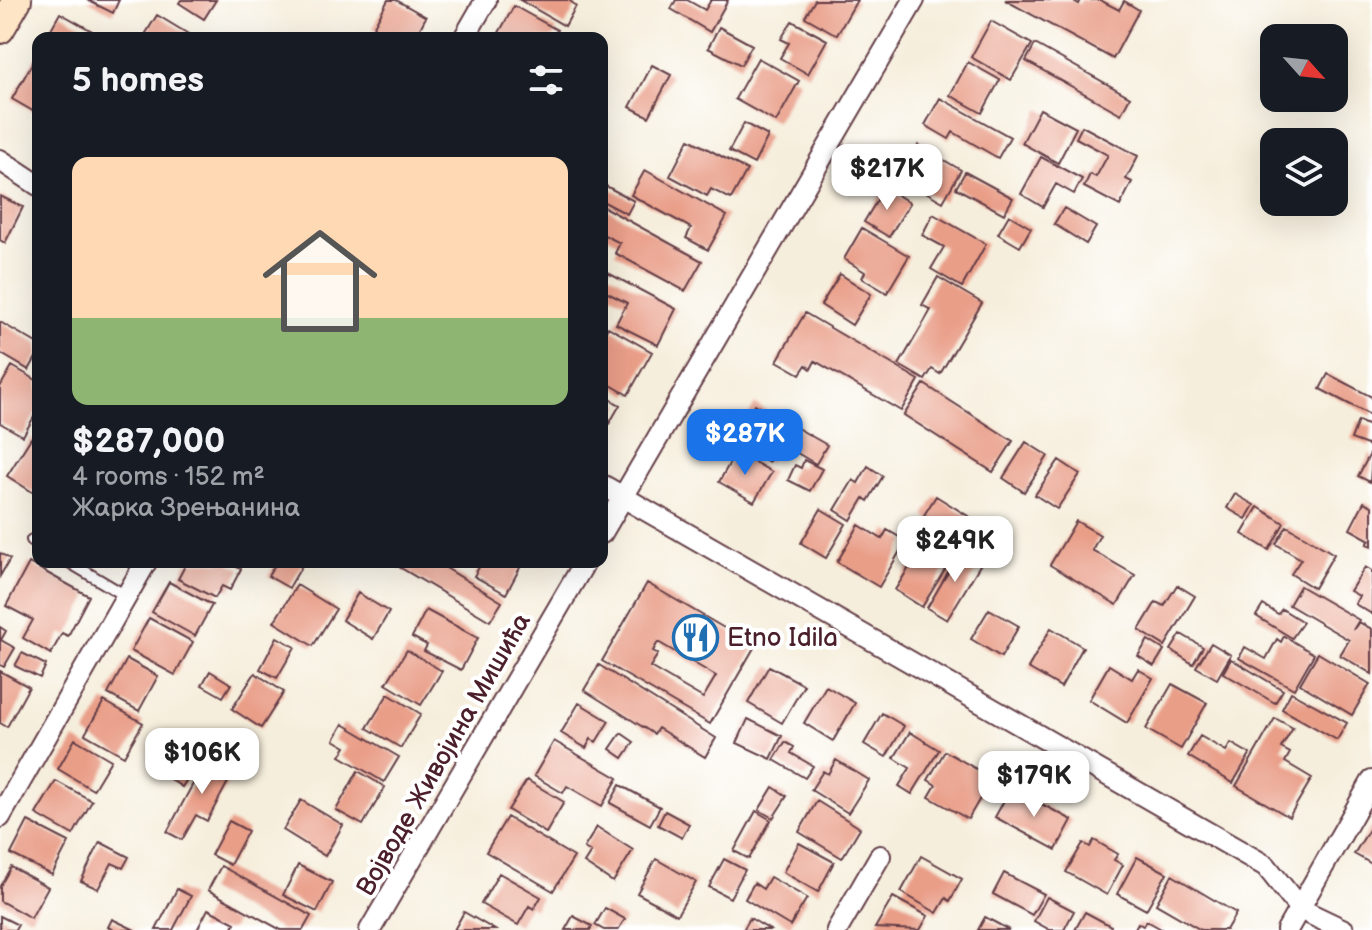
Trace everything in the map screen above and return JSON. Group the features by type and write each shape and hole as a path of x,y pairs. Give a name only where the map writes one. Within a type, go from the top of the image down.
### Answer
{"main road":[{"path":"0,29 17,0"}],"street":[{"path":"467,32 486,0"},
{"path":"608,523 914,0"},
{"path":"0,160 32,181"},
{"path":"608,488 1266,866 1300,909 1344,930"},
{"path":"0,817 142,568"},
{"name":"Војводе Живојина Мишића","path":"370,930 581,568"},
{"path":"1287,930 1372,781"},
{"path":"837,930 880,856"}],"lane":[{"path":"79,568 126,596"}],"building":[{"path":"87,0 119,0 113,13"},
{"path":"181,0 216,0 204,19 179,3"},
{"path":"388,0 396,0 426,17 418,32 380,32 373,28"},
{"path":"520,0 569,0 576,6 565,26"},
{"path":"676,0 687,0 705,10 711,0 728,0 710,32 671,9"},
{"path":"815,0 857,0 837,35 805,17"},
{"path":"1005,0 1072,0 1079,4 1081,0 1100,0 1119,10 1124,1 1139,10 1113,59"},
{"path":"514,6 557,30 556,32 499,32"},
{"path":"60,13 92,31 91,32 49,32"},
{"path":"157,15 185,32 147,32"},
{"path":"792,21 827,40 808,74 780,58 789,43 781,39"},
{"path":"991,21 1032,44 1011,80 971,57"},
{"path":"719,27 752,45 741,65 708,48"},
{"path":"1035,44 1130,97 1121,114 1026,61"},
{"path":"758,58 799,81 776,122 735,99"},
{"path":"968,62 1000,80 982,113 950,95"},
{"path":"32,64 32,111 12,99"},
{"path":"652,65 671,75 649,117 630,107"},
{"path":"940,98 1010,137 998,158 953,132 949,139 925,125"},
{"path":"1040,109 1076,128 1058,163 1022,143"},
{"path":"744,123 768,136 754,164 729,151"},
{"path":"1082,126 1138,156 1126,179 1132,182 1120,206 1084,187 1090,174 1096,177 1108,155 1076,138"},
{"path":"689,139 747,170 731,199 711,189 707,196 670,176"},
{"path":"918,145 961,170 943,202 900,177"},
{"path":"1041,157 1082,179 1074,194 1056,184 1043,207 1021,194"},
{"path":"645,170 727,216 708,250 686,238 691,228 631,195"},
{"path":"965,172 1013,198 1004,214 956,188"},
{"path":"608,187 634,201 627,214 608,204"},
{"path":"885,187 910,203 889,237 864,222"},
{"path":"0,196 23,207 5,243 0,240"},
{"path":"1064,208 1096,227 1086,244 1054,224"},
{"path":"608,209 702,261 685,291 615,253 620,243 608,237"},
{"path":"933,214 986,244 962,287 931,269 944,247 922,235"},
{"path":"1009,215 1031,228 1020,247 998,234"},
{"path":"862,228 909,256 887,293 862,278 865,272 844,259"},
{"path":"608,273 676,309 658,345 616,324 627,303 608,293"},
{"path":"840,274 871,294 852,325 821,305"},
{"path":"938,277 982,303 940,374 932,369 925,380 899,365 931,310 922,305"},
{"path":"805,313 919,380 901,411 815,361 811,369 806,365 800,374 777,361"},
{"path":"0,322 32,341 32,365 29,370 0,353"},
{"path":"608,327 652,352 628,395 608,383"},
{"path":"12,366 32,378 32,420 23,436 0,423 0,387"},
{"path":"1328,374 1372,397 1372,416 1320,389"},
{"path":"924,384 1013,441 993,472 904,415"},
{"path":"608,398 620,405 608,426"},
{"path":"755,404 827,445 816,464 780,443 769,462 744,448 746,444 735,438"},
{"path":"1358,421 1372,427 1370,446 1351,439"},
{"path":"31,438 32,439 32,492 7,476"},
{"path":"1026,442 1048,456 1024,492 1003,478"},
{"path":"736,452 772,472 754,502 719,482"},
{"path":"1372,455 1370,482 1358,476"},
{"path":"804,460 822,469 810,491 788,480 795,465 801,468"},
{"path":"1059,460 1080,474 1057,509 1035,495"},
{"path":"868,466 883,476 868,501 864,498 851,520 835,510 853,480 858,483"},
{"path":"1235,494 1254,505 1246,519 1227,508"},
{"path":"936,496 976,521 954,555 920,534 929,519 924,515"},
{"path":"1364,502 1372,506 1372,546 1367,544 1370,540 1350,529"},
{"path":"1258,507 1284,523 1269,550 1242,534"},
{"path":"821,509 846,524 826,558 801,543"},
{"path":"1076,521 1100,535 1092,550 1135,575 1117,605 1050,565"},
{"path":"859,525 882,539 887,530 906,541 879,587 837,562"},
{"path":"1287,526 1334,554 1314,588 1291,574 1301,559 1276,544"},
{"path":"963,547 983,560 947,620 927,608"},
{"path":"0,553 10,559 0,576"},
{"path":"927,556 946,568 922,607 895,590 915,558 923,563"},
{"path":"29,563 32,568 38,568 89,596 68,636 62,633 51,654 23,638 33,620 6,606"},
{"path":"1365,567 1372,571 1372,614 1355,604 1359,596 1350,591"},
{"path":"184,568 241,569 230,590 222,586 215,598 178,579"},
{"path":"273,568 301,568 289,588 268,576"},
{"path":"401,568 446,568 502,602 490,621"},
{"path":"479,568 520,568 506,594 474,576"},
{"path":"169,582 212,605 195,636 152,612"},
{"path":"647,583 755,646 710,724 602,661","holes":["658,642 716,676 703,698 650,667 658,654 653,651"]},
{"path":"297,585 336,609 313,646 274,622"},
{"path":"1177,585 1195,596 1165,646 1139,630 1156,602 1164,606"},
{"path":"1300,586 1359,620 1353,630 1359,622 1372,629 1372,674 1340,655 1349,640 1289,605"},
{"path":"358,593 389,612 373,639 342,620"},
{"path":"1263,605 1278,614 1282,609 1303,622 1292,638 1256,616"},
{"path":"989,609 1019,626 1001,657 971,639"},
{"path":"426,610 478,638 461,670 424,651 427,645 412,637"},
{"path":"149,618 193,642 175,675 131,651"},
{"path":"0,627 6,631 1,640 15,648 4,667 0,665"},
{"path":"1051,628 1083,647 1061,687 1028,668"},
{"path":"1181,634 1203,647 1193,664 1171,650"},
{"path":"1284,636 1314,654 1294,689 1239,658 1245,647 1266,659 1277,639 1281,642"},
{"path":"277,637 295,647 277,678 260,669"},
{"path":"1148,640 1164,650 1154,666 1138,656"},
{"path":"1211,643 1231,655 1217,679 1196,667"},
{"path":"407,650 442,671 421,705 386,684"},
{"path":"22,653 46,665 40,678 15,666"},
{"path":"1318,653 1370,684 1352,715 1300,684"},
{"path":"127,659 158,676 139,711 108,694"},
{"path":"1231,659 1283,690 1275,703 1223,673"},
{"path":"599,665 716,738 705,757 658,728 654,734 584,690"},
{"path":"1109,665 1132,679 1138,669 1153,678 1127,723 1089,700"},
{"path":"769,666 804,685 782,723 748,703"},
{"path":"0,671 29,687 7,727 0,723"},
{"path":"210,671 231,684 223,697 202,685"},
{"path":"255,673 284,692 261,728 232,709"},
{"path":"1172,684 1207,703 1181,749 1146,729"},
{"path":"826,686 855,703 833,741 804,723"},
{"path":"1291,692 1347,723 1337,740 1282,709"},
{"path":"388,694 421,714 401,748 367,728"},
{"path":"104,701 143,723 124,756 85,734"},
{"path":"579,703 609,721 596,742 591,739 586,748 561,733"},
{"path":"882,713 904,726 886,757 864,744"},
{"path":"1275,718 1293,728 1281,748 1290,753 1285,762 1312,778 1289,817 1236,786"},
{"path":"748,719 782,736 771,759 737,743"},
{"path":"343,724 399,757 384,782 340,756 346,747 334,740"},
{"path":"910,732 939,750 912,794 899,786 910,768 894,758"},
{"path":"621,733 634,742 623,758 610,749"},
{"path":"1200,736 1226,751 1231,743 1250,754 1233,783 1188,756"},
{"path":"75,739 111,760 93,790 58,769"},
{"path":"554,741 618,778 602,806 567,786 563,793 534,776"},
{"path":"785,742 794,747 791,753 813,766 805,778 774,760"},
{"path":"179,746 194,756 185,769 191,773 182,787 161,773"},
{"path":"945,751 992,778 968,819 929,797 936,785 928,780"},
{"path":"208,756 234,771 207,821 196,815 182,840 167,832"},
{"path":"836,760 869,780 848,813 811,790 823,771 828,774"},
{"path":"358,771 385,787 363,825 336,810"},
{"path":"527,780 564,802 546,833 508,810"},
{"path":"56,781 92,801 73,835 36,814"},
{"path":"620,785 660,807 650,825 610,803"},
{"path":"773,787 787,796 773,818 759,810"},
{"path":"1011,788 1072,820 1056,850 995,817"},
{"path":"301,800 343,825 325,856 283,830"},
{"path":"817,801 860,828 842,858 799,832"},
{"path":"665,811 689,824 682,838 658,825"},
{"path":"756,811 771,820 749,859 734,851"},
{"path":"507,817 574,857 553,891 486,852"},
{"path":"28,821 69,842 52,875 11,854"},
{"path":"229,821 248,831 230,865 211,855"},
{"path":"597,827 633,850 613,882 584,863 591,852 584,848"},
{"path":"1372,829 1372,864 1354,854"},
{"path":"1094,840 1118,854 1114,860 1123,865 1107,895 1066,872 1083,843 1090,847"},
{"path":"100,842 129,857 123,868 112,863 98,889 81,881"},
{"path":"799,843 834,862 818,892 783,872"},
{"path":"921,856 962,879 950,901 946,898 937,913 901,892"},
{"path":"1137,857 1167,873 1146,910 1117,894"},
{"path":"656,859 696,882 677,915 637,893"},
{"path":"724,859 745,870 730,898 709,887"},
{"path":"298,865 332,882 317,912 283,895"},
{"path":"221,866 311,916 303,930 281,930 208,890"},
{"path":"11,867 48,887 31,918 0,901 0,886"},
{"path":"499,873 541,897 534,909 529,906 518,925 481,904"},
{"path":"1004,873 1044,894 1032,915 993,894"},
{"path":"1172,875 1236,913 1226,930 1201,930 1156,904"},
{"path":"770,877 807,898 790,926 745,899 754,883 763,889"},
{"path":"177,889 191,896 173,930 156,930"},
{"path":"893,897 928,916 920,930 875,928"},
{"path":"1047,897 1074,911 1064,930 1050,930 1034,921"},
{"path":"605,908 625,919 618,930 604,930 595,925"},
{"path":"208,909 235,923 231,930 197,930"},
{"path":"464,912 495,930 454,930"},
{"path":"1085,912 1111,926 1109,930 1075,930"},
{"path":"0,916 18,925 15,930 0,930"},
{"path":"573,916 592,926 590,930 565,930"},
{"path":"985,917 1009,930 978,930"},
{"path":"750,918 770,930 743,930"},
{"path":"112,919 135,930 114,930 108,927"},
{"path":"1147,921 1163,930 1134,930 1138,923 1143,926"}],"place":[{"name":"Etno Idila","path":"696,637"}]}
